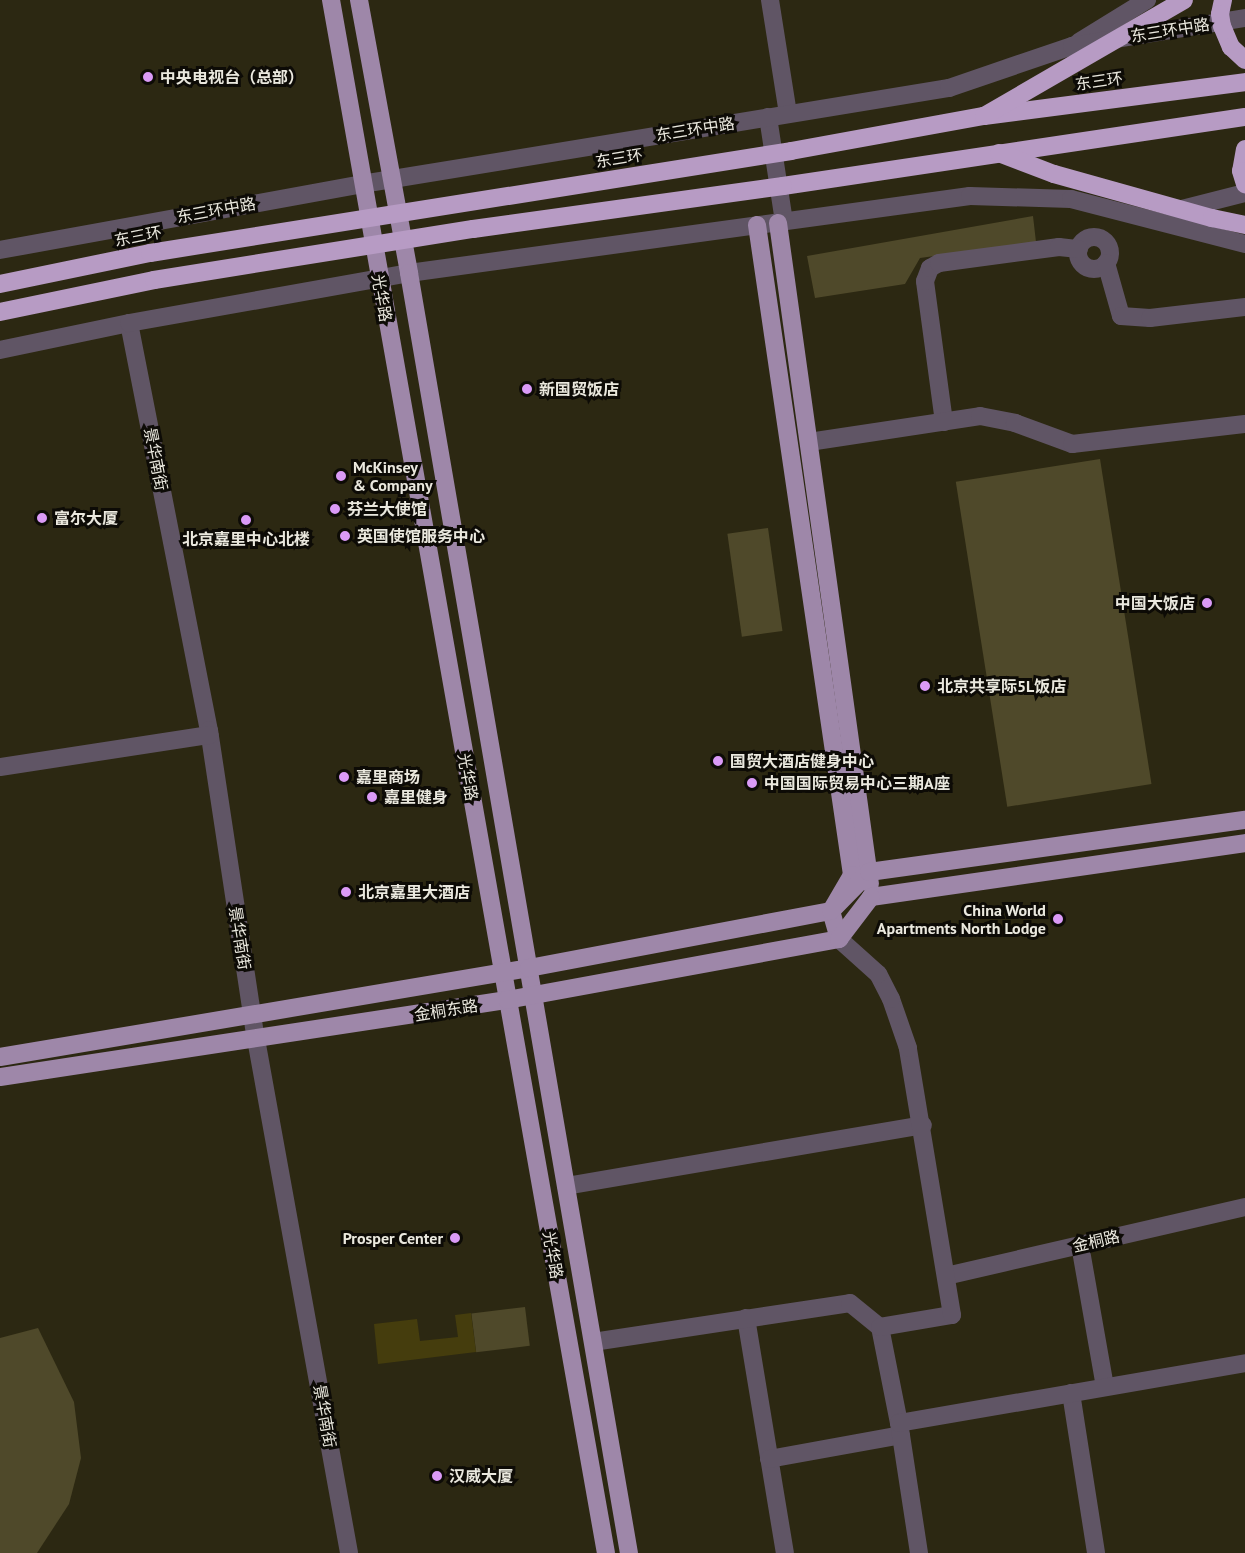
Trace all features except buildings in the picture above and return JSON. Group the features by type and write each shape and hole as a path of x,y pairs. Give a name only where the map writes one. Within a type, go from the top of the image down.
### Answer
{"highway":[{"path":"984,116 1184,0"},
{"path":"1223,0 1220,14 1222,26 1231,47 1245,60"},
{"name":"东三环","path":"0,284 150,253 791,151 984,116 1245,82"},
{"path":"0,312 154,280 473,229 1245,117"},
{"path":"1245,149 1241,171 1245,184"},
{"path":"999,153 1054,174 1245,225"}],"main road":[{"name":"光华路","path":"331,0 378,278 606,1553"},
{"name":"光华路","path":"359,0 410,273 629,1553"},
{"path":"781,222 869,872 871,897 839,939"},
{"path":"757,225 852,876 831,911 839,939"},
{"path":"831,911 869,872 1245,820"},
{"path":"871,897 1245,843"},
{"name":"金桐东路","path":"0,1057 529,968 831,911"},
{"name":"金桐东路","path":"0,1077 533,996 839,939"}],"street":[{"path":"770,0 788,114"},
{"path":"1072,46 1147,0"},
{"name":"东三环中路","path":"0,250 391,179 949,88 1072,46 1245,18"},
{"path":"768,117 781,222"},
{"path":"1146,218 1245,193"},
{"path":"0,350 129,323 378,278 970,196 1071,199 1245,244"},
{"path":"944,422 925,281 930,268 939,263 1059,247 1079,249 1079,260 1087,268 1097,269 1106,264 1121,316 1150,318 1245,307"},
{"name":"景华南街","path":"129,323 210,733 256,1039 349,1553"},
{"path":"809,442 981,416 1015,423 1072,444 1245,424"},
{"path":"0,761 210,733"},
{"path":"0,767 210,733"},
{"path":"839,939 878,974 891,999 908,1048 923,1125 952,1315 880,1327"},
{"path":"566,1186 923,1125"},
{"name":"金桐路","path":"946,1276 1245,1207"},
{"path":"1080,1245 1105,1387"},
{"path":"592,1342 850,1303 880,1327 900,1429 920,1553"},
{"path":"746,1318 784,1553"},
{"path":"769,1459 1071,1393 1245,1363"},
{"path":"1071,1393 1096,1553"}],"shaded area":[{"path":"0,0 1245,0 1245,1553 0,1553"},
{"path":"1033,216 1036,242 920,258 905,284 815,298 807,256"},
{"path":"1100,459 1151,784 1007,807 956,482"},
{"path":"768,528 782,631 742,637 727,534"},
{"path":"525,1307 530,1346 476,1352 471,1314"},
{"path":"471,1313 476,1352 378,1364 374,1324 417,1319 420,1341 458,1337 455,1315"},
{"path":"38,1328 74,1402 81,1458 69,1504 37,1553 0,1553 0,1338"}],"place":[{"name":"中央电视台（总部）","path":"148,77"},
{"name":"新国贸饭店","path":"527,389"},
{"name":"McKinsey & Company","path":"341,476"},
{"name":"芬兰大使馆","path":"335,509"},
{"name":"富尔大厦","path":"42,518"},
{"name":"北京嘉里中心北楼","path":"246,520"},
{"name":"英国使馆服务中心","path":"345,536"},
{"name":"中国大饭店","path":"1207,603"},
{"name":"北京共享际5L饭店","path":"925,686"},
{"name":"国贸大酒店健身中心","path":"718,761"},
{"name":"嘉里商场","path":"344,777"},
{"name":"中国国际贸易中心三期A座","path":"752,783"},
{"name":"嘉里健身","path":"372,797"},
{"name":"北京嘉里大酒店","path":"346,892"},
{"name":"China World Apartments North Lodge","path":"1058,919"},
{"name":"Prosper Center","path":"455,1238"},
{"name":"汉威大厦","path":"437,1476"}]}
